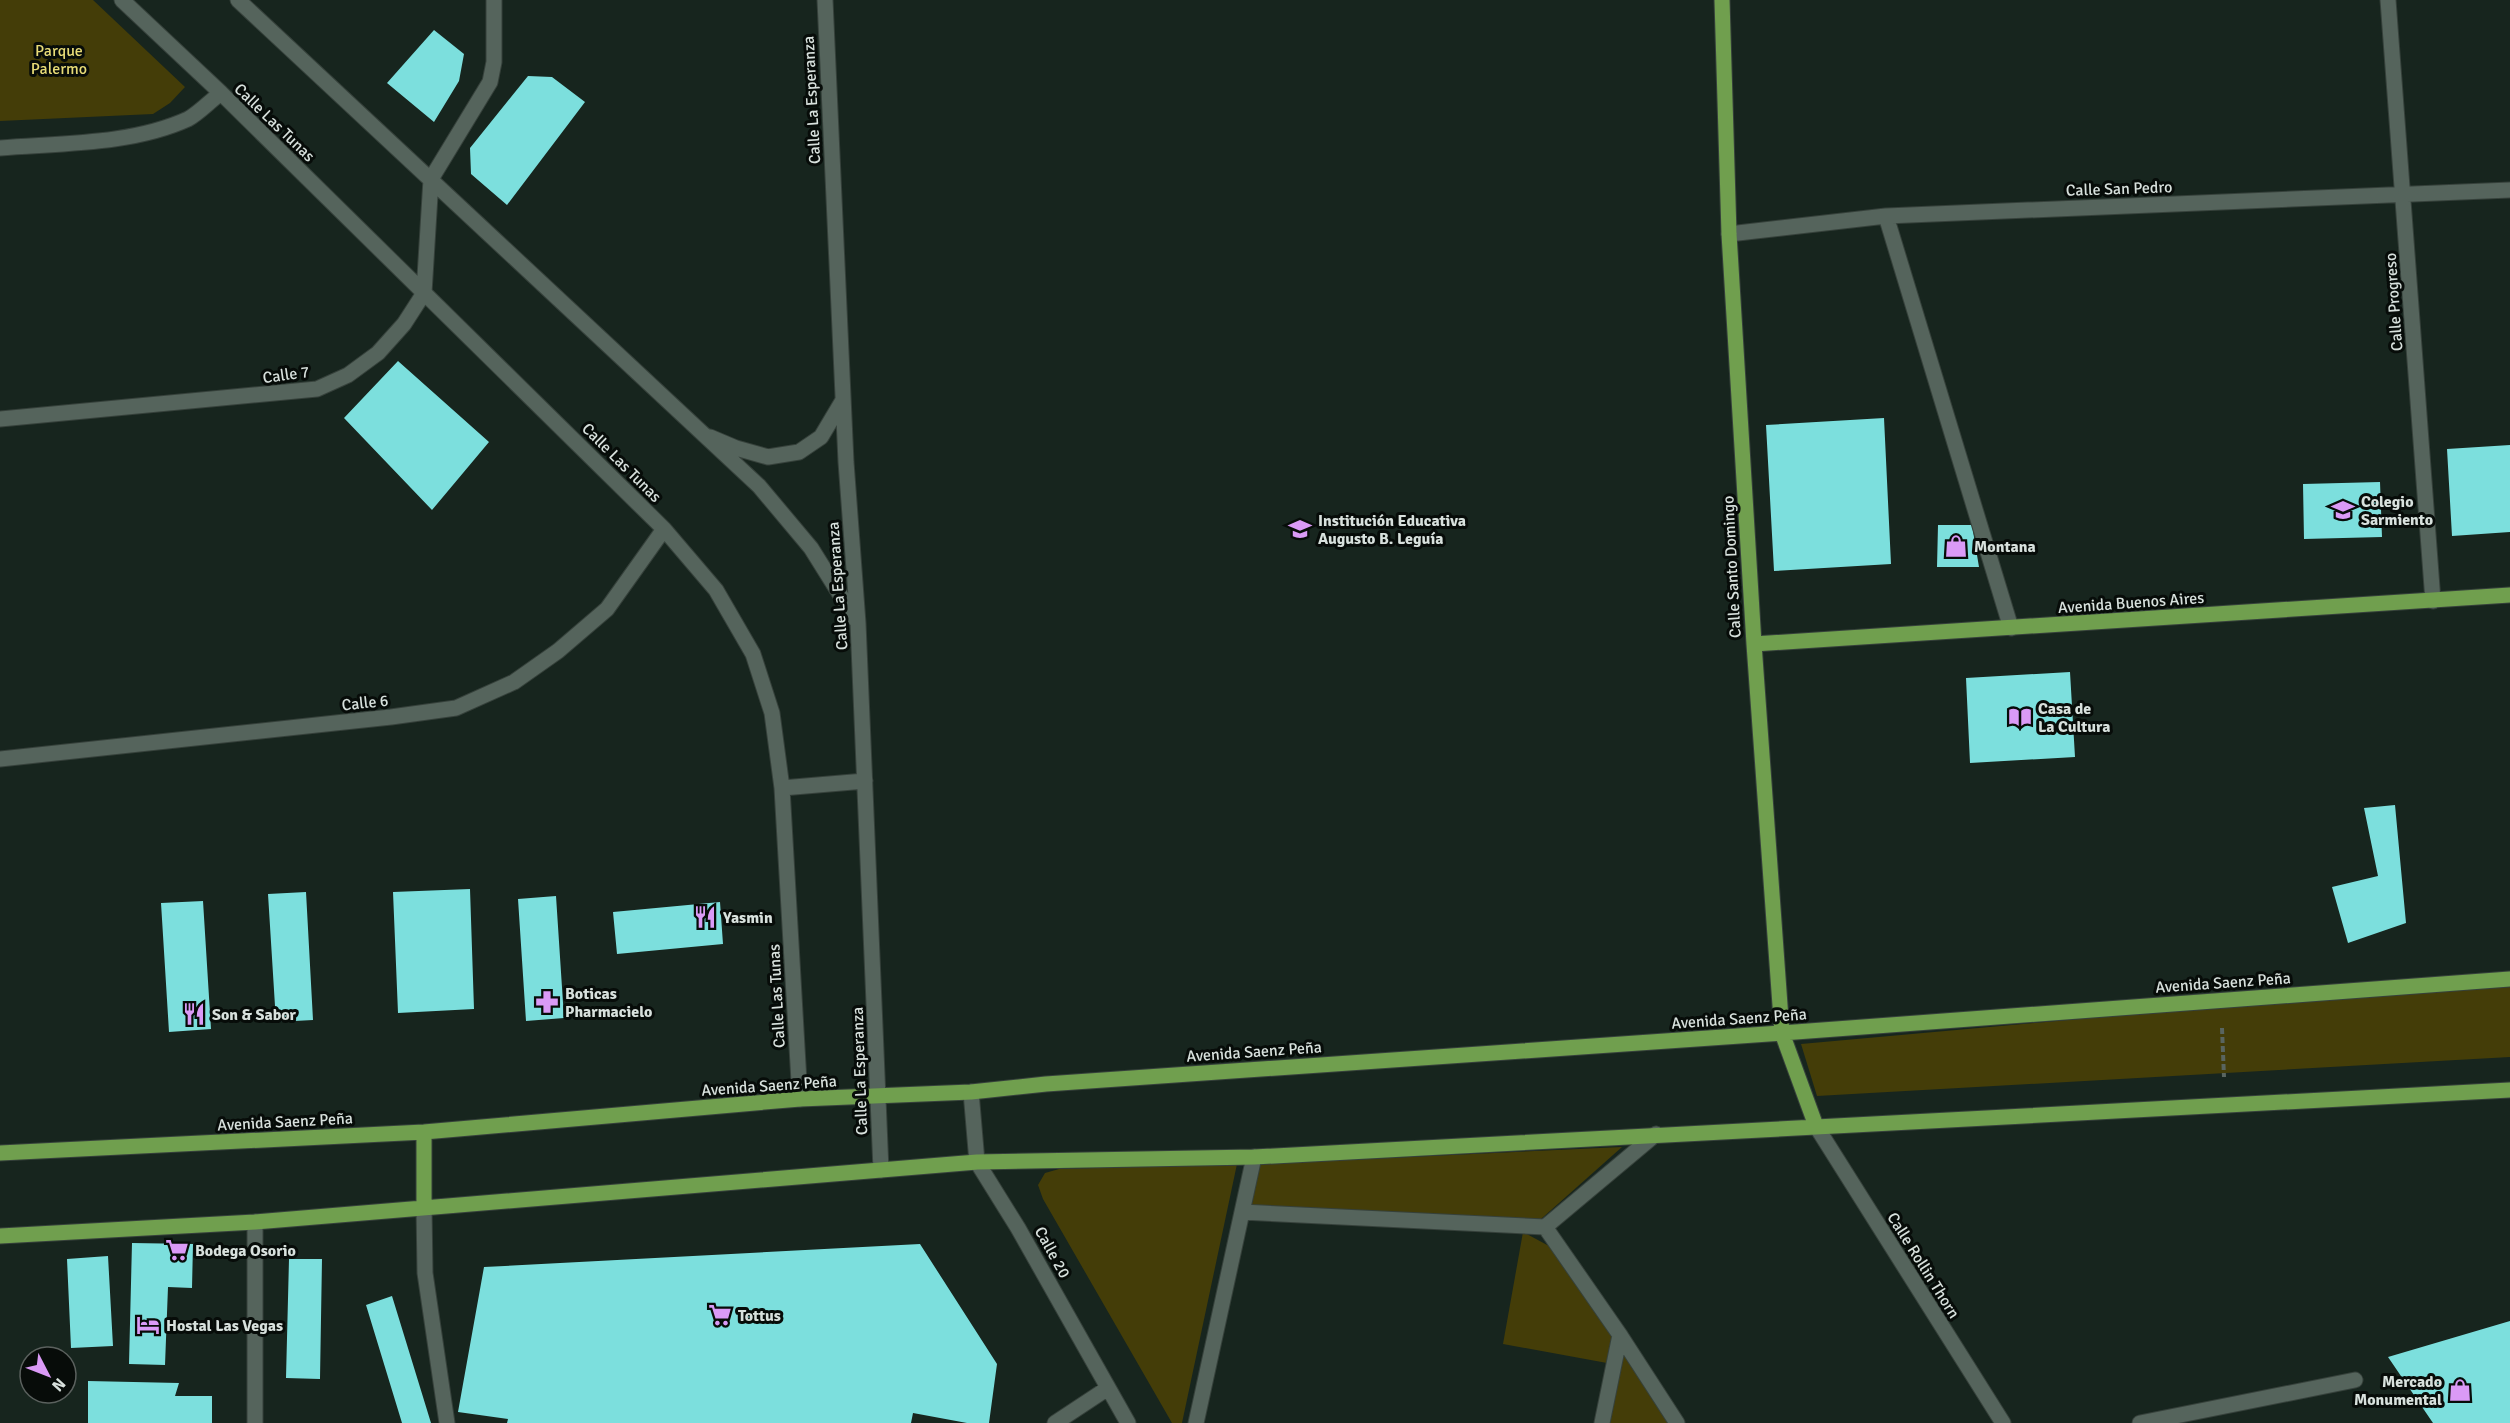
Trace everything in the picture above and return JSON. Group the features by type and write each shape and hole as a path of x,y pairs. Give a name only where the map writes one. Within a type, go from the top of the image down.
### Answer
{"main road":[{"name":"Calle Santo Domingo","path":"1722,0 1730,234 1754,644 1782,1033 1816,1126"},
{"name":"Avenida Buenos Aires","path":"1754,644 2510,595"},
{"name":"Avenida Saenz Peña","path":"0,1153 424,1132 800,1100 971,1092 1046,1084 2510,979"},
{"path":"0,1236 255,1222 978,1162 1254,1156 2510,1090"},
{"path":"424,1132 424,1207"}],"street":[{"name":"Calle Las Tunas","path":"122,0 221,93 664,529 716,590 753,654 772,713 782,788 800,1100"},
{"path":"238,0 696,430 759,486 811,548 858,623"},
{"path":"431,180 490,82 494,62 494,0"},
{"name":"Calle La Esperanza","path":"825,0 843,400 858,623 881,1170"},
{"name":"Calle Progreso","path":"2388,0 2433,601"},
{"path":"0,148 116,138 162,128 190,118 221,93"},
{"name":"Calle 7","path":"0,419 316,389 348,375 378,353 404,324 424,292 431,180"},
{"name":"Calle San Pedro","path":"1730,234 1886,216 2510,190"},
{"path":"1886,216 1990,566 2011,628"},
{"path":"696,430 736,448 768,457 799,452 821,437 843,400"},
{"name":"Calle 6","path":"0,759 456,708 514,682 558,651 607,609 664,529"},
{"path":"782,788 865,781"},
{"name":"Calle 20","path":"971,1092 978,1162 1128,1423"},
{"name":"Calle Rollin Thorn","path":"1816,1126 2003,1423"},
{"path":"1242,1212 1545,1227 1656,1134"},
{"path":"1196,1423 1254,1156"},
{"path":"424,1207 425,1274 447,1423"},
{"path":"255,1222 255,1423"},
{"path":"1545,1227 1620,1335 1677,1423"},
{"path":"1602,1423 1620,1335"},
{"path":"2140,1423 2355,1380"},
{"path":"1055,1423 1108,1388"}],"path":[{"path":"2221,1000 2226,1105"}],"green space":[{"name":"Parque Palermo","path":"0,0 93,0 185,87 170,103 153,114 0,121"},
{"path":"2510,980 2510,1057 1817,1096 1801,1044"},
{"path":"1622,1147 1541,1219 1450,1219 1251,1205 1257,1164"},
{"path":"1237,1164 1182,1423 1172,1423 1043,1199 1038,1185 1045,1173 1059,1169"},
{"path":"1523,1232 1549,1246 1676,1423 1598,1423 1607,1363 1503,1344"}],"building":[{"path":"434,30 464,54 459,81 434,122 387,83"},
{"path":"528,76 552,77 585,102 507,205 471,174 470,148"},
{"path":"398,361 489,442 432,510 344,418"},
{"path":"1884,418 1891,564 1774,571 1766,425"},
{"path":"2510,445 2510,532 2452,536 2447,449"},
{"name":"Colegio Sarmiento","path":"2380,482 2382,537 2304,539 2303,484"},
{"name":"Montana","path":"1938,525 1972,525 1979,567 1937,567"},
{"name":"Casa de La Cultura","path":"2070,672 2075,757 1970,763 1966,678"},
{"path":"2395,805 2406,923 2348,943 2332,887 2378,876 2364,808"},
{"path":"470,889 474,1009 398,1013 393,892"},
{"path":"306,892 313,1020 276,1022 268,894"},
{"path":"556,896 564,1018 526,1021 518,899"},
{"path":"203,901 211,1029 169,1032 161,903"},
{"path":"720,902 723,944 617,954 613,912"},
{"name":"Hostal Las Vegas","path":"132,1243 193,1244 192,1288 168,1287 165,1365 129,1364"},
{"name":"Tottus","path":"920,1244 997,1364 989,1423 967,1423 913,1413 911,1423 507,1423 508,1419 458,1412 484,1267"},
{"path":"108,1256 113,1346 78,1348 78,1345 71,1345 67,1259"},
{"path":"289,1259 322,1259 320,1379 286,1378"},
{"path":"392,1296 431,1423 402,1423 366,1305"},
{"name":"Mercado Monumental","path":"2510,1321 2510,1423 2433,1423 2388,1357"},
{"path":"88,1381 179,1383 175,1396 212,1396 212,1423 88,1423"}],"place":[{"name":"Colegio Sarmiento","path":"2343,510"},
{"name":"Institución Educativa Augusto B. Leguía","path":"1300,529"},
{"name":"Montana","path":"1956,546"},
{"name":"Casa de La Cultura","path":"2020,717"},
{"name":"Yasmin","path":"705,917"},
{"name":"Boticas Pharmacielo","path":"547,1002"},
{"name":"Son & Sabor","path":"194,1014"},
{"name":"Bodega Osorio","path":"177,1250"},
{"name":"Tottus","path":"720,1315"},
{"name":"Hostal Las Vegas","path":"148,1325"},
{"name":"Mercado Monumental","path":"2460,1390"}]}
